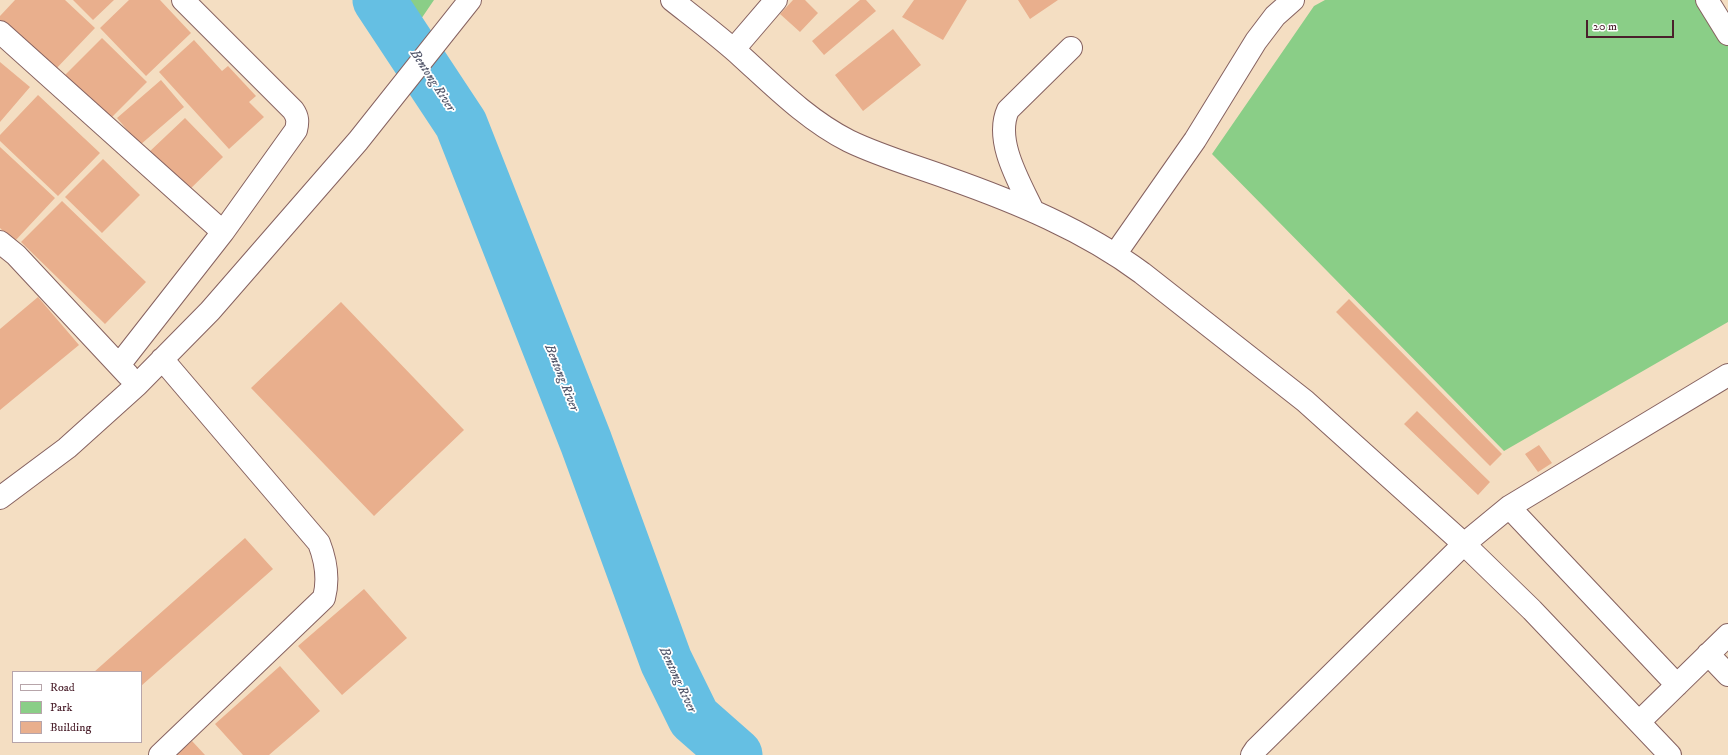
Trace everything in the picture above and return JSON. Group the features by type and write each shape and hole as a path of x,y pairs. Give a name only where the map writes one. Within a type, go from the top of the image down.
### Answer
{"street":[{"path":"119,365 223,232 296,130 298,124 297,116 183,0"},
{"path":"0,498 67,448 137,385 210,310 358,140 470,0"},
{"path":"672,0 734,50 827,129 869,150 978,189 1033,211 1086,237 1116,254 1306,401 1464,544 1532,610 1670,755"},
{"path":"734,50 776,0"},
{"path":"1116,254 1195,140 1256,40 1275,16 1293,0"},
{"path":"1707,0 1728,34"},
{"path":"0,32 223,232"},
{"path":"1033,211 1007,152 1004,137 1004,120 1008,110 1072,48"},
{"path":"0,242 16,256 137,385"},
{"path":"160,755 324,598 327,585 323,554 319,542 162,359"},
{"path":"1252,755 1260,745 1464,544 1509,507 1728,375"},
{"path":"1509,507 1677,685"},
{"path":"1639,722 1728,635"},
{"path":"1708,654 1728,675"}],"green space":[{"path":"400,0 434,0 419,22"},
{"path":"1325,0 1699,0 1728,46 1728,322 1504,451 1212,154 1314,6"}],"building":[{"path":"15,0 65,0 95,28 53,72 0,22 0,16"},
{"path":"73,0 114,0 93,20"},
{"path":"129,0 160,0 191,33 146,76 100,28"},
{"path":"793,0 805,0 818,13 800,32 780,14"},
{"path":"860,0 866,0 876,11 824,55 812,41"},
{"path":"914,0 967,0 943,40 902,17"},
{"path":"1018,0 1058,0 1030,19"},
{"path":"893,29 921,65 863,111 835,75"},
{"path":"102,38 147,82 110,119 65,75"},
{"path":"194,40 222,71 228,66 256,96 249,102 264,117 229,149 159,72"},
{"path":"0,62 30,87 0,122"},
{"path":"161,80 184,107 140,145 117,118"},
{"path":"38,95 100,153 58,196 0,141 0,135"},
{"path":"185,118 223,157 186,193 148,153"},
{"path":"0,147 55,198 14,242 0,228"},
{"path":"103,159 140,195 102,233 65,197"},
{"path":"62,201 146,282 105,324 21,242"},
{"path":"38,297 79,345 0,410 0,329"},
{"path":"1349,299 1502,454 1490,466 1336,312"},
{"path":"341,302 464,430 374,516 251,388"},
{"path":"1417,411 1490,482 1478,495 1404,424"},
{"path":"1539,445 1552,463 1538,472 1525,454"},
{"path":"245,538 273,569 142,685 142,671 95,671"},
{"path":"364,589 407,638 342,695 298,646"},
{"path":"280,666 320,711 269,755 243,755 215,724"},
{"path":"192,741 205,755 176,755"}],"waterway":[{"name":"Bentong River","path":"379,0 461,124 586,442 666,661 694,718 736,755"}]}
